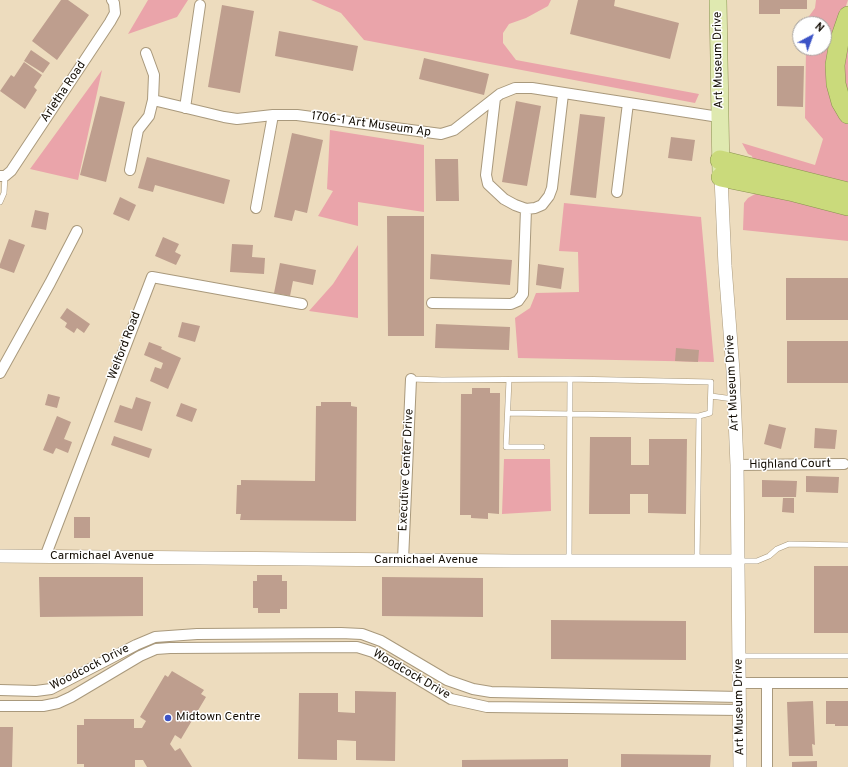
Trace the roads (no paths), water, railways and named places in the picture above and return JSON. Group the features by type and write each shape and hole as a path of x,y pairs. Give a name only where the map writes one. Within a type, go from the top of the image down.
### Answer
{"highway":[{"path":"848,16 839,42 835,65 836,84 841,102 848,114"},
{"path":"720,168 848,192"},
{"path":"720,168 794,192 848,206"}],"main road":[{"name":"Art Museum Drive","path":"718,0 720,168"}],"street":[{"name":"Arletha Road","path":"2,176 11,171 110,22 115,13 114,3 112,0"},
{"path":"184,108 200,5"},
{"path":"130,170 138,130 149,116 153,100 154,75 146,53"},
{"name":"1706-1 Art Museum Ap","path":"153,100 237,119 274,115 309,116 441,134 454,130 500,94 515,88 532,88 719,117"},
{"path":"495,98 486,175 488,184 504,199 526,209 535,208 542,205 549,196 552,188 563,94"},
{"path":"617,192 628,103"},
{"path":"256,208 274,115"},
{"name":"Art Museum Drive","path":"720,168 737,465 740,767"},
{"path":"432,304 511,304 518,301 523,294 526,209"},
{"path":"0,372 78,230"},
{"name":"Welford Road","path":"45,557 152,277 302,304"},
{"name":"Executive Center Drive","path":"403,560 411,379"},
{"name":"Highland Court","path":"737,465 844,464"},
{"name":"Carmichael Avenue","path":"0,556 403,560 738,561"},
{"name":"Woodcock Drive","path":"0,690 36,691 51,689 133,646 155,637 196,634 341,633 362,634 381,641 447,680 473,689 490,692 740,697"},
{"name":"Woodcock Drive","path":"0,706 42,706 58,703 71,697 140,656 156,649 357,647 373,652 451,699 487,707 740,710"},
{"path":"740,683 848,682"},
{"path":"767,683 768,767"}],"lane":[{"path":"0,202 4,193 2,176"},
{"path":"411,379 570,379 710,382 710,413 699,416 508,413"},
{"path":"568,561 570,379"},
{"path":"509,380 506,447 542,446"},
{"path":"710,396 734,399"},
{"path":"697,561 699,416"},
{"name":"Carmichael Avenue","path":"738,561 757,561 769,556 777,549 788,544 848,545"},
{"path":"739,656 848,656"}],"place":[{"name":"Midtown Centre","path":"168,718"}]}
